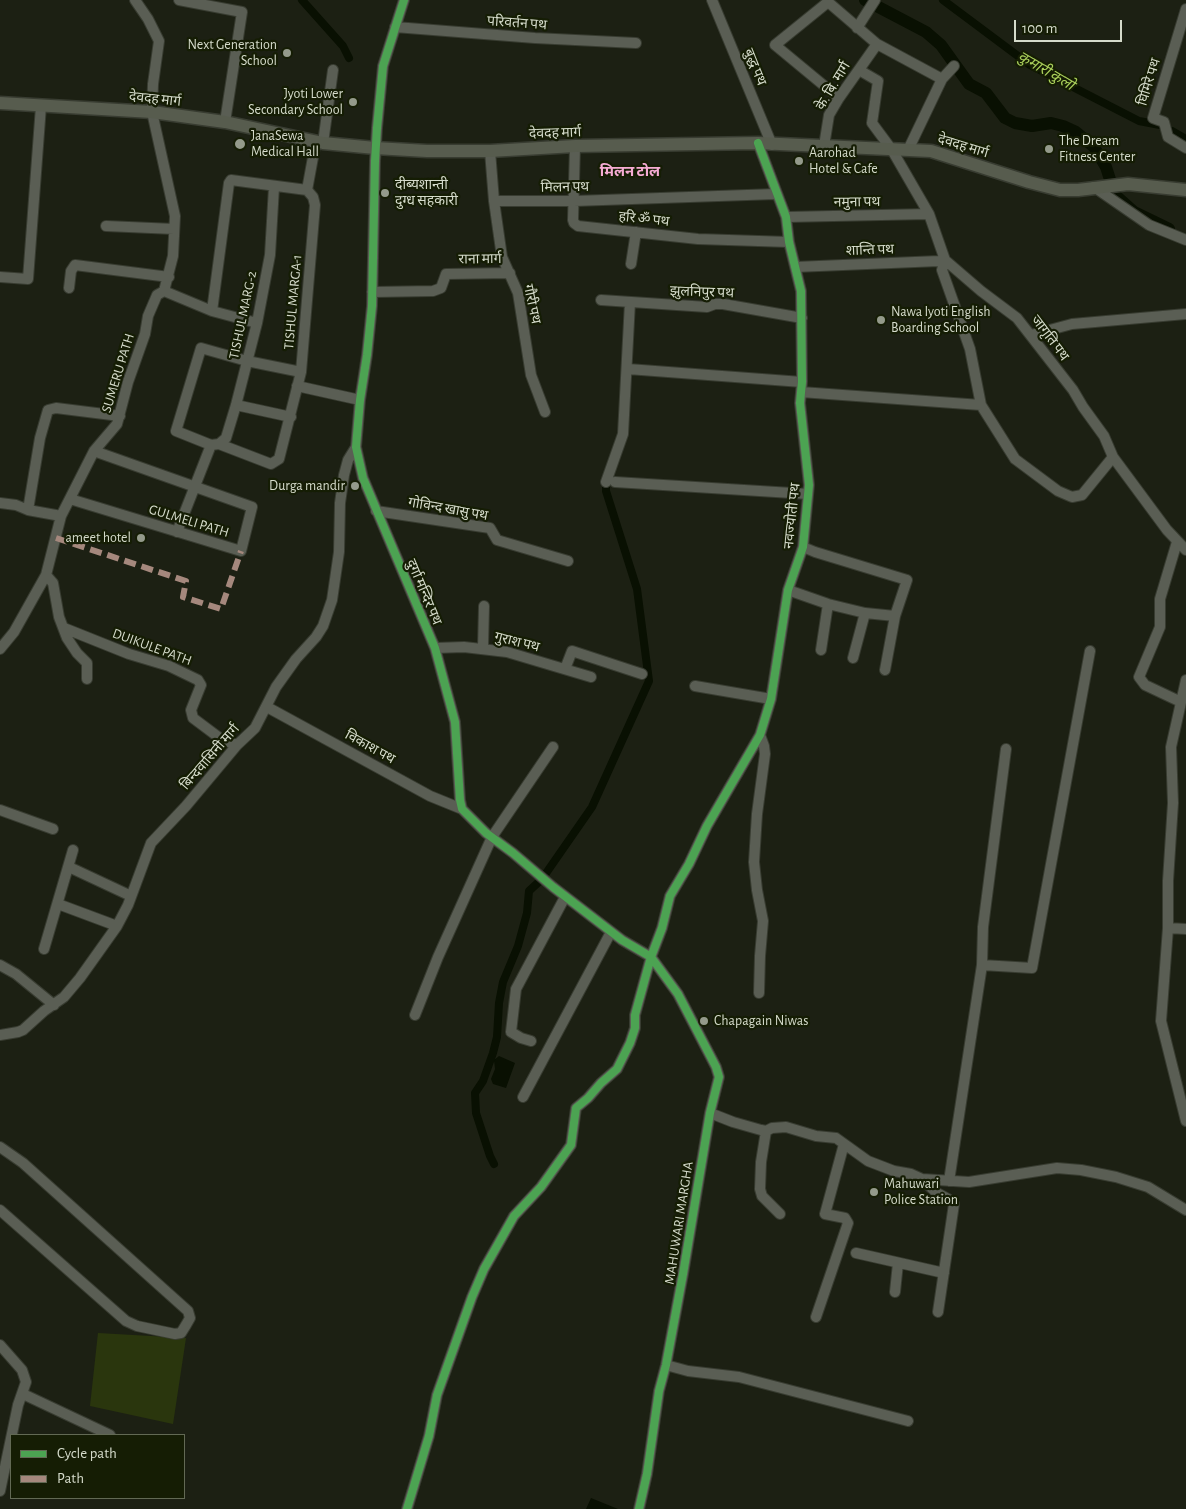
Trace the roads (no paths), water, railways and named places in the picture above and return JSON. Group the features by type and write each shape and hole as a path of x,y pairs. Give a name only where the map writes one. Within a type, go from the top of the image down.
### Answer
{"main road":[{"name":"देवदह मार्ग","path":"0,103 152,112 225,122 320,142 427,151 575,146 758,144 930,151 1053,188 1070,190 1113,185 1158,186 1186,190"}],"street":[{"name":"SUMERU PATH","path":"0,649 14,632 46,575 61,516 94,451 117,424 128,382 145,334 148,316 158,295 164,290 169,277 175,244 175,216 152,112 153,84 159,41 148,19 135,0"},
{"path":"179,0 242,12 225,122"},
{"name":"दुर्गा मन्दिर पथ","path":"404,0 383,66 375,148 372,292 369,335 356,447 363,478 435,648 455,722 462,809"},
{"name":"बुद्ध पथ","path":"712,0 772,145"},
{"path":"839,98 775,44 828,2 877,44 942,79"},
{"path":"858,28 873,3"},
{"name":"घिमिरे पथ","path":"1186,9 1153,118 1164,122 1168,137 1186,148"},
{"name":"परिवर्तन पथ","path":"395,26 535,38 636,43"},
{"name":"के. बि. मार्ग","path":"824,146 829,115 877,44"},
{"path":"908,150 942,79 954,66"},
{"path":"212,311 228,183 232,180 307,190 320,142 333,70"},
{"path":"859,70 878,81 872,123 892,150 929,214 945,260 942,270 970,349 981,406 1015,459 1058,491 1072,498 1082,495 1113,457"},
{"path":"0,277 28,279 41,106"},
{"name":"नवज्योती पथ","path":"407,1509 429,1436 437,1395 484,1269 514,1216 540,1187 571,1145 576,1108 588,1098 601,1082 617,1069 635,1028 636,1015 651,957 672,892 689,864 707,826 760,735 771,699 788,590 804,547 808,471 800,403 802,387 801,291 789,242 786,217 758,144"},
{"name":"हरि ॐ पथ","path":"575,146 573,220 578,226 698,239 789,242"},
{"path":"490,150 494,201"},
{"name":"TISHUL MARG-2","path":"177,532 215,444 226,438 236,405 257,323 270,256 274,187"},
{"path":"1094,188 1149,225 1186,240"},
{"name":"TISHUL MARGA-1","path":"215,444 272,464 279,459 301,372 315,205 313,197 307,190"},
{"name":"मिलन पथ","path":"494,201 574,201 776,194"},
{"name":"गौरी पथ","path":"494,201 502,257 518,293 531,375 545,412"},
{"name":"नमुना पथ","path":"786,217 929,214"},
{"path":"106,226 174,230"},
{"path":"631,264 636,232"},
{"name":"शान्ति पथ","path":"795,267 945,260"},
{"name":"जागृति पथ","path":"945,260 981,291 1018,318 1073,390 1082,407 1104,436 1113,457 1177,542 1186,550"},
{"path":"70,288 71,271 75,265 169,277"},
{"name":"राना मार्ग","path":"372,292 433,291 441,288 446,274 510,273"},
{"path":"164,290 212,311 257,323"},
{"name":"झुलनिपुर पथ","path":"601,300 707,308 723,304 802,318"},
{"path":"630,302 628,369 623,434 610,482 808,494"},
{"path":"1031,335 1072,324 1186,314"},
{"path":"215,444 176,431 201,348 247,361 301,372"},
{"path":"628,369 981,406"},
{"path":"297,386 360,400"},
{"path":"236,405 291,417"},
{"path":"28,510 40,438 47,411 50,408 56,408 120,416"},
{"name":"बिन्दवासिनी मार्ग","path":"0,1034 23,1030 44,1011 54,1005 80,978 116,926 128,905 151,843 254,728 276,687 296,659 316,637 328,614 332,600 339,552 342,487 348,460 356,447"},
{"name":"GULMELI PATH","path":"70,499 241,551 252,507 94,451"},
{"path":"0,502 16,505 28,510 61,516"},
{"name":"गोविन्द खासु पथ","path":"376,511 490,528 497,540 568,561"},
{"path":"1177,542 1160,599 1160,627 1139,677 1145,684 1183,705"},
{"path":"804,547 907,580 895,616 885,670"},
{"path":"46,575 53,583 59,617 67,638 87,664 87,679"},
{"path":"788,590 828,604 865,613 895,616"},
{"path":"821,650 828,604"},
{"path":"483,648 484,606"},
{"path":"853,658 865,613"},
{"name":"DUIKULE PATH","path":"64,628 128,654 169,666 198,680 201,684 191,710 193,718 221,739 237,745"},
{"name":"गुराश पथ","path":"435,648 447,646 483,648 507,652 591,677"},
{"path":"565,669 572,651 642,674"},
{"path":"982,965 1032,968 1090,651"},
{"path":"1186,680 1183,705 1171,747 1173,803 1168,881 1168,928 1161,1021 1186,1121"},
{"path":"695,686 771,699"},
{"name":"विकाश पथ","path":"266,707 430,796 462,809"},
{"path":"760,735 765,754 757,814 754,862 763,921 760,956 760,993"},
{"path":"415,1015 438,957 492,837 553,747"},
{"path":"949,1180 982,965 983,927 1006,749"},
{"path":"462,809 492,837 565,897 611,932 651,957"},
{"path":"0,810 53,830"},
{"path":"44,949 73,850"},
{"path":"69,867 131,896"},
{"path":"531,1041 511,1032 516,989 565,897"},
{"path":"58,904 116,926"},
{"path":"1168,928 1186,929"},
{"path":"523,1098 611,932"},
{"name":"MAHUWARI MARGHA","path":"638,1509 647,1474 659,1392 684,1274 710,1113 719,1077 716,1067 678,994 651,957"},
{"path":"0,965 16,974 54,1005"},
{"path":"710,1113 732,1122 766,1131 772,1128 786,1127 816,1136 836,1138 868,1161 922,1179 937,1192 948,1198 954,1204 938,1312"},
{"path":"766,1131 761,1162 760,1189 762,1196 780,1214"},
{"path":"816,1317 848,1223 845,1218 825,1214 844,1144"},
{"path":"0,1147 23,1163 188,1311 190,1318 181,1333 175,1334 137,1326 126,1321 0,1210"},
{"path":"922,1179 970,1182 1056,1168 1081,1170 1116,1176 1148,1186 1186,1210"},
{"path":"856,1253 944,1273"},
{"path":"895,1292 898,1263"},
{"path":"0,1345 24,1374 26,1382 12,1434"},
{"path":"666,1364 688,1371 739,1377 908,1421"},
{"path":"23,1394 108,1434"},
{"path":"0,1491 10,1443"}],"waterway":[{"path":"302,0 343,46 349,58"},
{"path":"865,0 926,32 941,45 969,84 986,93 1005,118 1015,123 1032,126 1051,123 1076,132 1094,147 1106,167 1115,195 1134,212 1169,229"},
{"name":"कुमारी कुलो","path":"943,0 1030,65 1139,121 1160,125"},
{"path":"1172,131 1186,139"},
{"path":"494,1164 476,1113 475,1093 483,1081 493,1053 497,1037 499,1003 503,982 518,946 527,913 529,891 542,879 592,807 649,681 637,589 606,491 606,482"}],"place":[{"name":"Next Generation School","path":"287,53"},
{"name":"Jyoti Lower Secondary School","path":"353,102"},
{"name":"JanaSewa Medical Hall","path":"240,144"},
{"name":"The Dream Fitness Center","path":"1049,149"},
{"name":"Aarohad Hotel & Cafe","path":"799,161"},
{"name":"दीब्यशान्ती दुग्ध सहकारी","path":"385,193"},
{"name":"Nawa Iyoti English Boarding School","path":"881,320"},
{"name":"Durga mandir","path":"355,486"},
{"name":"ameet hotel","path":"141,538"},
{"name":"Chapagain Niwas","path":"704,1021"},
{"name":"Mahuwari Police Station","path":"874,1192"}],"district":[{"name":"मिलन टोल","path":"630,171"}]}
